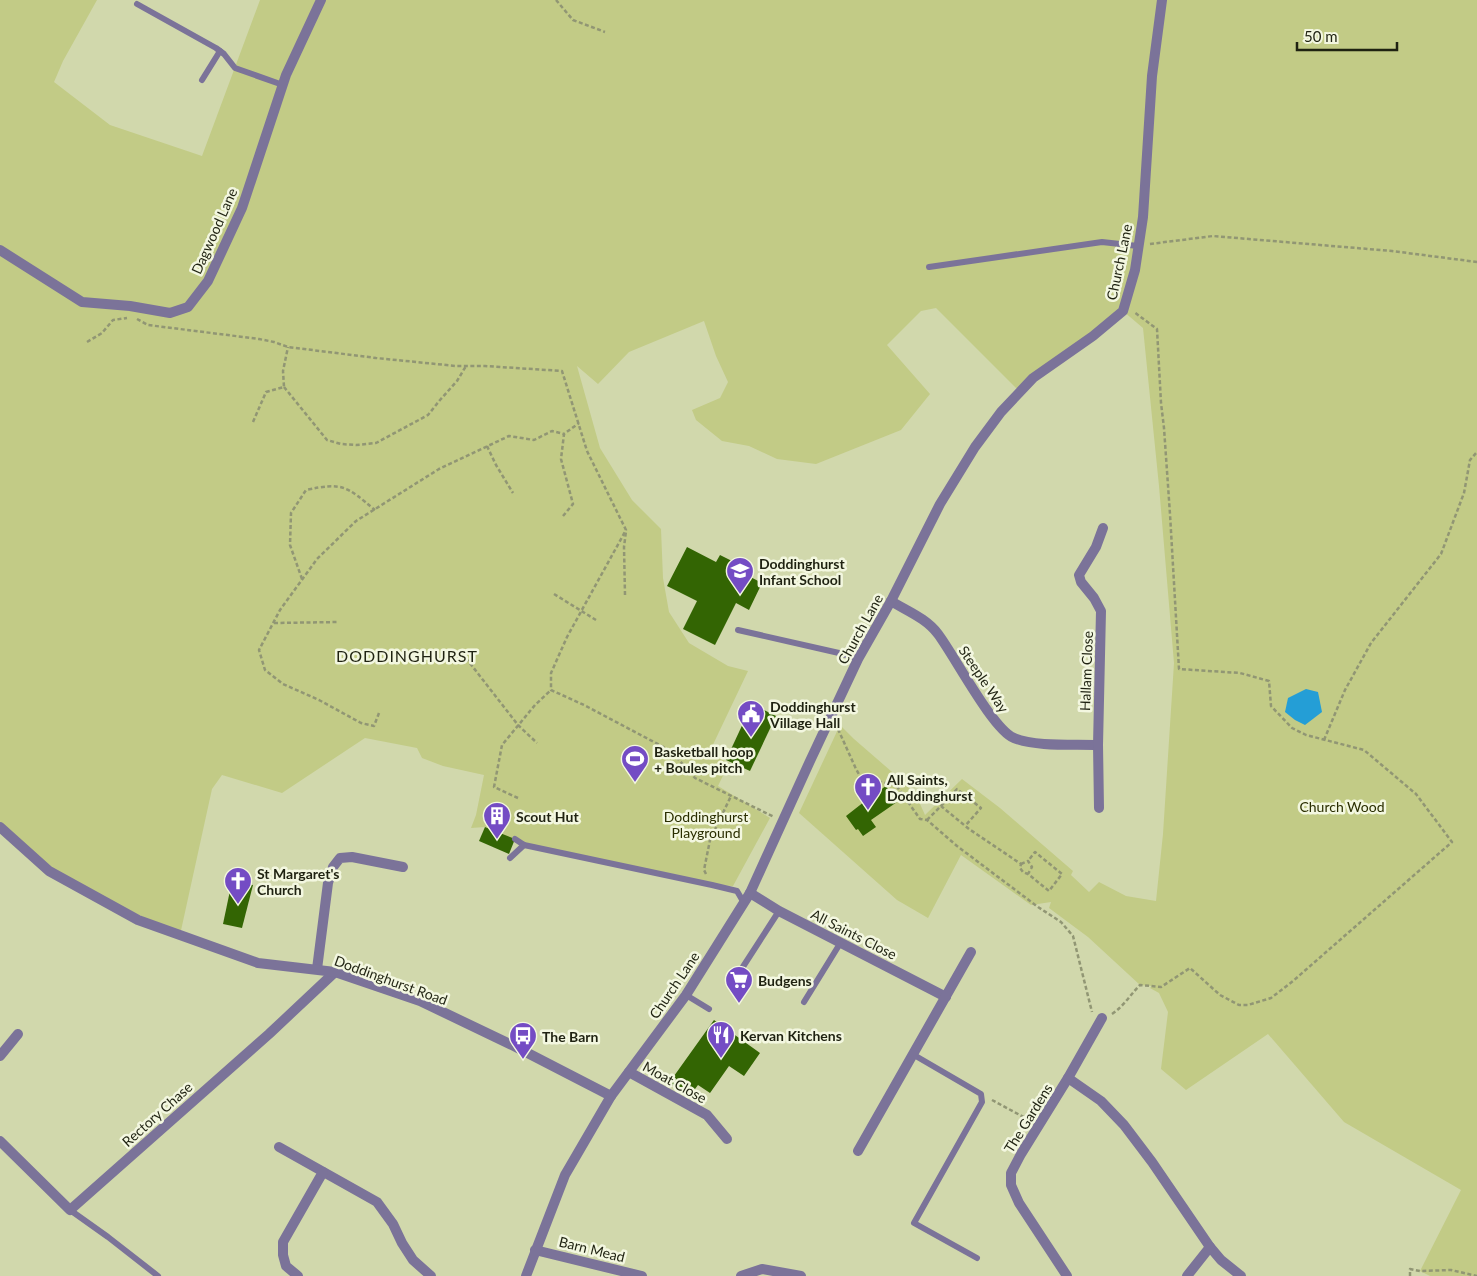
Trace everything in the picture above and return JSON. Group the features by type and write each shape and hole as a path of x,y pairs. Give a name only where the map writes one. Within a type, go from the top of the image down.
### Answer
{"street":[{"name":"Dagwood Lane","path":"0,250 82,302 130,306 170,313 188,307 208,281 242,208 283,85 321,0"},
{"name":"Church Lane","path":"526,1276 565,1175 611,1096 686,995 750,893 858,659 891,601 940,504 975,447 1002,412 1033,378 1093,336 1123,311 1135,270 1143,217 1152,76 1162,0"},
{"name":"Hallam Close","path":"1099,808 1098,745 1101,611 1094,598 1081,582 1079,575 1096,547 1103,528"},
{"name":"Steeple Way","path":"891,601 925,620 937,633 995,722 1012,738 1033,743 1098,745"},
{"name":"Doddinghurst Road","path":"0,827 49,871 138,920 258,963 335,972 420,1002 514,1046 611,1096"},
{"path":"317,969 328,883 333,867 340,858 352,857 403,867"},
{"name":"All Saints Close","path":"750,893 779,911 946,997"},
{"path":"858,1151 971,952"},
{"name":"Rectory Chase","path":"70,1210 269,1034 335,972"},
{"name":"The Gardens","path":"1067,1276 1019,1202 1011,1185 1011,1173 1102,1018"},
{"path":"0,1056 18,1034"},
{"name":"Moat Close","path":"629,1072 707,1115 727,1139"},
{"name":"The Gardens","path":"1068,1078 1102,1101 1124,1125 1210,1246 1221,1260 1241,1276"},
{"path":"0,1141 70,1210"},
{"path":"279,1147 377,1202 393,1224 413,1260 431,1276"},
{"path":"298,1276 286,1266 283,1255 283,1242 323,1172"},
{"path":"1187,1276 1210,1246"},
{"name":"Barn Mead","path":"535,1250 642,1276"},
{"path":"741,1276 762,1270 802,1276"}],"lane":[{"path":"136,4 220,50 235,68 283,85"},
{"path":"202,80 220,50"},
{"path":"929,266 1102,242 1138,246"},
{"path":"738,630 858,659"},
{"path":"515,840 524,845 712,885 737,892 744,903"},
{"path":"510,858 524,845"},
{"path":"736,976 779,911"},
{"path":"804,1002 841,942"},
{"path":"686,995 708,1009"},
{"path":"914,1055 982,1094 982,1102 914,1223 977,1258"},
{"path":"70,1210 158,1276"}],"path":[{"path":"556,0 573,20 605,32"},
{"path":"1138,246 1212,236 1392,251 1477,262"},
{"path":"1102,1018 1114,1013 1125,1004 1140,985 1161,987 1190,968 1220,995 1239,1005 1248,1005 1271,998 1300,975 1452,842 1416,794 1364,750 1306,735 1292,728 1271,706 1269,681 1240,673 1179,669 1157,329 1125,305"},
{"path":"87,342 102,333 113,320 133,318 148,325 259,339 288,347 376,358 466,366 562,371 587,450 626,530 624,547 625,595"},
{"path":"288,347 283,371 284,387 328,440 341,444 376,443 428,416 457,381 466,366"},
{"path":"253,422 266,392 284,387"},
{"path":"563,516 573,504 561,459 564,434 578,423"},
{"path":"379,714 374,726 361,724 319,700 283,684 265,670 259,650 280,610 317,560 356,522 439,469 509,436 534,440 552,431 564,434"},
{"path":"487,446 513,493"},
{"path":"1324,740 1345,690 1371,643 1441,554 1464,493 1470,460 1477,452"},
{"path":"302,579 290,545 290,513 306,490 329,485 347,488 375,510"},
{"path":"518,798 494,787 502,745 535,705 551,690 551,673 567,637 626,530"},
{"path":"554,594 596,620"},
{"path":"274,623 338,622"},
{"path":"462,653 518,725 537,743"},
{"path":"551,690 672,751 695,778 782,821"},
{"path":"831,715 856,769 867,787"},
{"path":"861,778 896,785 920,819 927,820 957,846 1061,922 1073,936 1096,1028"},
{"path":"927,820 958,789 981,808 966,826"},
{"path":"712,885 704,870 710,840 731,796"},
{"path":"941,806 966,826 1021,864"},
{"path":"1035,852 1062,874 1050,891 1023,872 1020,868 1021,864 1028,861 1035,852"},
{"path":"1028,861 1032,867 1028,874"},
{"path":"982,1094 1039,1125"},
{"path":"1410,1276 1410,1269 1420,1271 1451,1270 1477,1276"}],"green space":[{"path":"0,0 97,0 63,61 54,82 110,125 202,156 260,0 1477,0 1477,1276 1430,1276 1420,1271 1461,1190 1344,1122 1268,1034 1186,1090 1161,1069 1168,1012 1159,993 1150,988 1152,986 1140,985 1088,937 1049,908 1051,902 1031,905 961,855 928,918 897,900 799,813 840,725 916,795 925,815 962,779 1000,808 1073,871 1071,875 1089,892 1099,882 1126,896 1156,901 1163,834 1174,663 1143,328 1123,311 1020,392 936,308 921,311 887,345 930,394 901,430 816,464 777,459 749,446 722,441 696,420 692,410 720,398 728,382 716,356 704,321 629,352 598,384 577,366 600,448 632,500 661,529 663,578 669,612 689,643 728,666 748,671 709,753 729,763 718,786 770,818 733,886 712,885 524,845 485,827 471,828 476,815 484,775 443,766 422,758 417,748 365,738 282,793 222,775 212,789 180,935 49,871 0,827"}],"water":[{"path":"1306,689 1318,692 1322,712 1305,725 1285,712 1288,698"}],"building":[{"name":"Doddinghurst Infant School","path":"687,547 716,562 720,555 742,566 739,571 762,583 749,610 736,603 715,645 683,629 697,601 667,586"},
{"name":"Doddinghurst Village Hall","path":"752,704 776,716 750,771 726,760"},
{"name":"All Saints, Doddinghurst","path":"872,785 877,792 886,786 897,802 871,820 876,827 863,836 846,816 869,798 863,790"},
{"name":"Scout Hut","path":"485,827 515,839 509,854 479,841"},
{"name":"St Margaret's Church","path":"232,881 253,885 242,928 223,924"},
{"name":"Kervan Kitchens","path":"714,1020 760,1053 744,1076 729,1066 710,1093 698,1085 689,1097 669,1083"}],"place":[{"name":"Doddinghurst Infant School","path":"740,595"},
{"name":"Doddinghurst Village Hall","path":"751,738"},
{"name":"Basketball hoop + Boules pitch","path":"635,783"},
{"name":"All Saints, Doddinghurst","path":"868,811"},
{"name":"Scout Hut","path":"497,840"},
{"name":"St Margaret's Church","path":"238,905"},
{"name":"Budgens","path":"739,1004"},
{"name":"Kervan Kitchens","path":"721,1059"},
{"name":"The Barn","path":"523,1060"}],"district":[{"name":"DODDINGHURST","path":"407,655"}],"park label":[{"name":"Church Wood","path":"1342,806"},
{"name":"Doddinghurst Playground","path":"706,824"}]}
